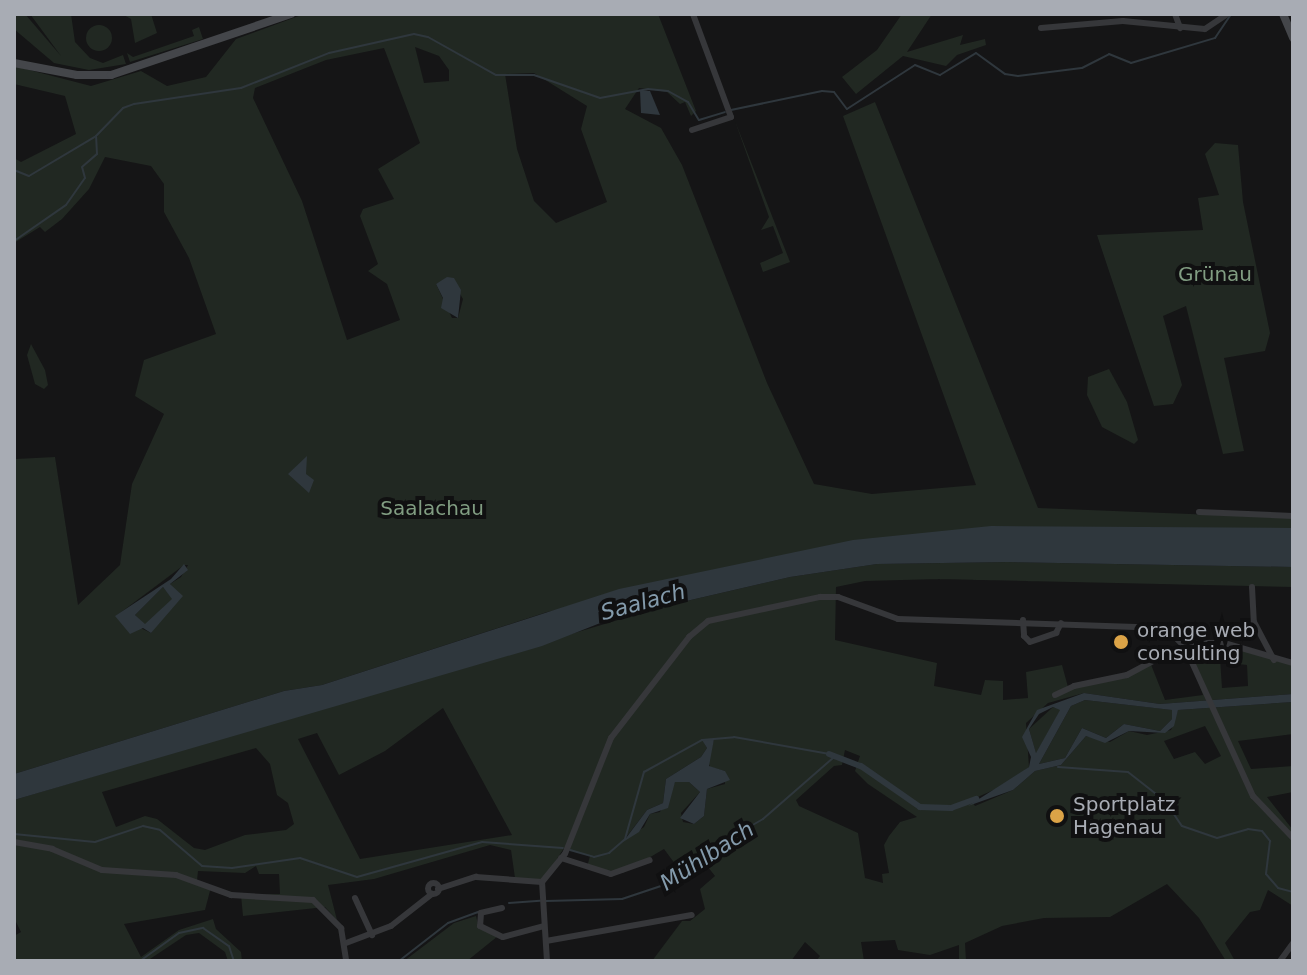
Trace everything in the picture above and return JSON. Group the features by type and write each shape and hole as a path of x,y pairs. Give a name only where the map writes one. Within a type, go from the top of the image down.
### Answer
{"street":[{"path":"14,63 77,75 111,75 291,14"},
{"path":"692,130 730,115 693,14"},
{"path":"1140,14 1144,23"},
{"path":"1175,14 1180,28"},
{"path":"1041,28 1144,23 1180,28 1214,27 1227,14"},
{"path":"1283,14 1293,38"},
{"path":"1199,512 1293,516"},
{"path":"1252,587 1254,622 1274,660"},
{"path":"547,961 542,882 561,858 606,746 698,628 720,616 830,596 888,616 1154,625 1169,630 1185,647 1205,699 1253,796 1293,838"},
{"path":"1023,620 1024,636 1030,642 1056,633 1061,623"},
{"path":"1055,695 1132,673 1185,647 1224,643 1274,660 1293,663"},
{"path":"14,842 52,849 102,870 176,875 231,895 306,897 331,912 346,943 346,961"},
{"path":"561,858 611,874 650,860"},
{"path":"346,943 372,935 435,892 476,877 542,882"},
{"path":"355,898 372,935"},
{"path":"502,908 481,913 480,926 503,937 544,926"},
{"path":"546,941 692,915"},
{"path":"1280,961 1293,943"}],"green space":[{"path":"14,14 25,14 61,56 30,14 71,14 75,42 90,58 103,63 123,55 126,64 89,70 54,63 14,29"},
{"path":"151,14 157,33 135,43 131,19 124,15"},
{"name":"Saalachau","path":"304,14 658,14 696,111 691,116 685,102 680,104 667,92 639,88 625,109 661,128 682,165 767,383 814,484 872,494 976,485 843,116 875,102 1038,508 1293,518 1293,529 986,528 547,612 322,685 284,691 14,774 14,451 16,459 55,457 78,605 120,565 132,484 164,414 135,396 144,360 216,334 189,258 164,212 164,184 151,166 105,157 89,189 62,219 45,232 40,227 14,243 14,158 21,162 76,134 65,96 14,84 14,66 91,86 141,71 167,86 206,77 236,39","holes":["415,47 439,56 449,70 449,81 424,83","384,48 420,143 378,169 394,199 363,209 360,216 378,264 368,271 387,284 400,320 347,340 302,201 253,98 255,88 326,60","534,73 587,106 581,129 607,202 556,223 534,201 517,149 505,74","451,278 463,299 458,318 452,318 436,284","188,565 181,577 170,584 177,593 151,633 116,616"]},
{"path":"902,14 932,14 907,52 963,35 960,45 985,39 986,45 957,55 946,66 903,56 856,94 842,77 877,50"},
{"path":"99,25 109,28 112,38 109,48 99,51 89,48 86,38 89,28"},
{"path":"199,27 203,39 130,62 127,53 133,57 194,36 192,30"},
{"path":"735,121 790,262 763,272 760,263 783,253 773,226 761,230 769,217"},
{"name":"Grünau","path":"1215,143 1238,145 1243,202 1270,333 1265,351 1224,358 1244,451 1223,454 1186,306 1163,316 1182,385 1173,404 1154,406 1097,235 1203,230 1198,198 1219,195 1205,154"},
{"path":"31,344 45,370 48,385 44,389 35,384 27,355"},
{"path":"1109,369 1127,402 1138,440 1134,444 1102,427 1087,395 1088,377"},
{"path":"1007,562 1293,567 1293,587 939,579 865,581 836,587 835,640 937,663 934,686 981,695 985,680 1003,681 1003,700 1028,698 1026,672 1062,665 1068,687 1127,675 1150,662 1165,700 1203,695 1185,647 1219,643 1222,688 1248,686 1247,665 1230,663 1230,645 1293,663 1293,694 1160,704 1084,693 1048,703 1026,723 1029,767 1007,784 971,800 975,806 1013,790 1035,771 1061,765 1086,736 1110,742 1129,731 1147,735 1171,730 1178,710 1293,702 1293,734 1238,741 1251,769 1293,766 1293,792 1267,797 1293,830 1293,906 1268,890 1260,910 1250,912 1225,943 1235,961 1226,961 1199,918 1167,884 1110,917 1044,918 1002,926 965,943 966,961 959,961 959,945 930,955 898,950 895,940 861,942 864,961 816,961 820,956 805,942 791,961 652,961 682,921 690,921 705,909 700,889 715,876 704,862 684,876 664,849 623,873 587,867 590,856 564,848 542,882 515,878 511,850 490,845 374,879 328,885 337,920 325,907 243,916 241,895 280,894 279,874 259,874 256,866 245,873 198,871 197,881 211,887 205,910 124,924 141,957 179,930 213,919 216,929 241,952 242,961 228,961 225,952 199,933 186,935 147,961 14,961 14,936 21,932 14,918 14,800 665,606 790,577 877,564","holes":["443,708 512,835 360,859 298,739 317,733 339,775 385,751","1205,726 1221,756 1205,764 1195,752 1174,759 1164,741","714,739 708,761 710,767 725,771 725,784 707,789 704,816 694,824 683,822 681,813 700,792 689,782 675,782 660,812 650,814 644,827 624,840 647,810 663,803 666,779 701,757 707,748 703,741","256,748 270,764 277,795 288,803 294,824 286,830 245,835 205,850 194,848 157,819 145,816 116,827 102,792","845,750 860,756 855,771 868,784 917,817 900,822 884,845 889,873 882,874 883,883 865,878 858,833 799,806 796,800 834,766 842,765"]},
{"path":"163,587 173,599 145,625 135,615"},
{"path":"1085,700 1173,710 1172,719 1160,731 1124,724 1106,738 1082,728 1065,758 1039,764 1071,706"},
{"path":"1053,707 1061,709 1036,754 1029,729"},
{"path":"476,916 478,924 498,936 467,961 404,961 454,923"}],"water":[{"path":"640,90 650,91 660,115 641,113"},
{"path":"447,277 454,278 461,290 458,318 441,308 443,298 436,284"},
{"path":"307,456 306,474 314,480 309,493 288,474"},
{"name":"Saalach","path":"991,526 1293,528 1293,567 1007,562 877,564 790,577 613,618 542,646 14,800 14,774 284,691 322,685 619,589 853,540"},
{"path":"184,564 188,570 170,584 183,596 151,633 143,628 130,634 115,616 171,579","holes":["163,587 172,599 145,624 135,615"]},
{"path":"1084,693 1160,704 1293,694 1293,702 1178,710 1174,726 1165,733 1129,731 1105,743 1086,736 1061,765 1035,771 1013,790 968,806 1029,767 1031,757 1022,737 1037,710","holes":["1085,700 1172,710 1172,719 1160,731 1124,724 1106,738 1082,728 1065,758 1039,764 1071,706","1053,707 1060,710 1036,753 1029,729 1039,714"]},
{"path":"714,739 709,766 725,771 730,780 707,789 704,816 694,824 680,818 700,792 689,782 675,782 668,808 650,814 639,832 623,842 647,810 663,803 666,779 701,757 707,748 702,740"}],"waterway":[{"path":"731,110 822,91 834,92 847,109 915,65 940,75 976,53 1005,74 1018,76 1082,68 1109,54 1131,63 1215,38 1231,14"},
{"path":"14,170 29,176 96,136 123,108 134,104 241,88 329,53 414,34 428,37 496,75 534,75 600,98 648,89 668,91 688,102 699,120 725,112"},
{"path":"14,241 66,205 85,178 82,167 97,154 96,137"},
{"path":"570,850 594,857 609,853 625,839 644,772 702,740 734,737 829,754"},
{"path":"829,754 861,766 920,807 951,808 976,799"},
{"name":"Mühlbach","path":"546,901 622,899 679,880 718,845 763,819 834,757"},
{"path":"1058,767 1128,772 1165,801 1182,826 1217,838 1248,829 1262,831 1270,841 1266,874 1278,888 1293,892"},
{"path":"14,834 95,842 143,826 160,830 202,866 232,868 300,858 357,877 482,842 563,848"},
{"name":"Mühlbach","path":"509,903 540,901"},
{"path":"399,961 448,923 478,912"},
{"path":"140,961 179,933 203,928 229,946 234,961"}],"place":[{"name":"orange web consulting","path":"1121,642"},
{"name":"Sportplatz Hagenau","path":"1057,816"}]}
